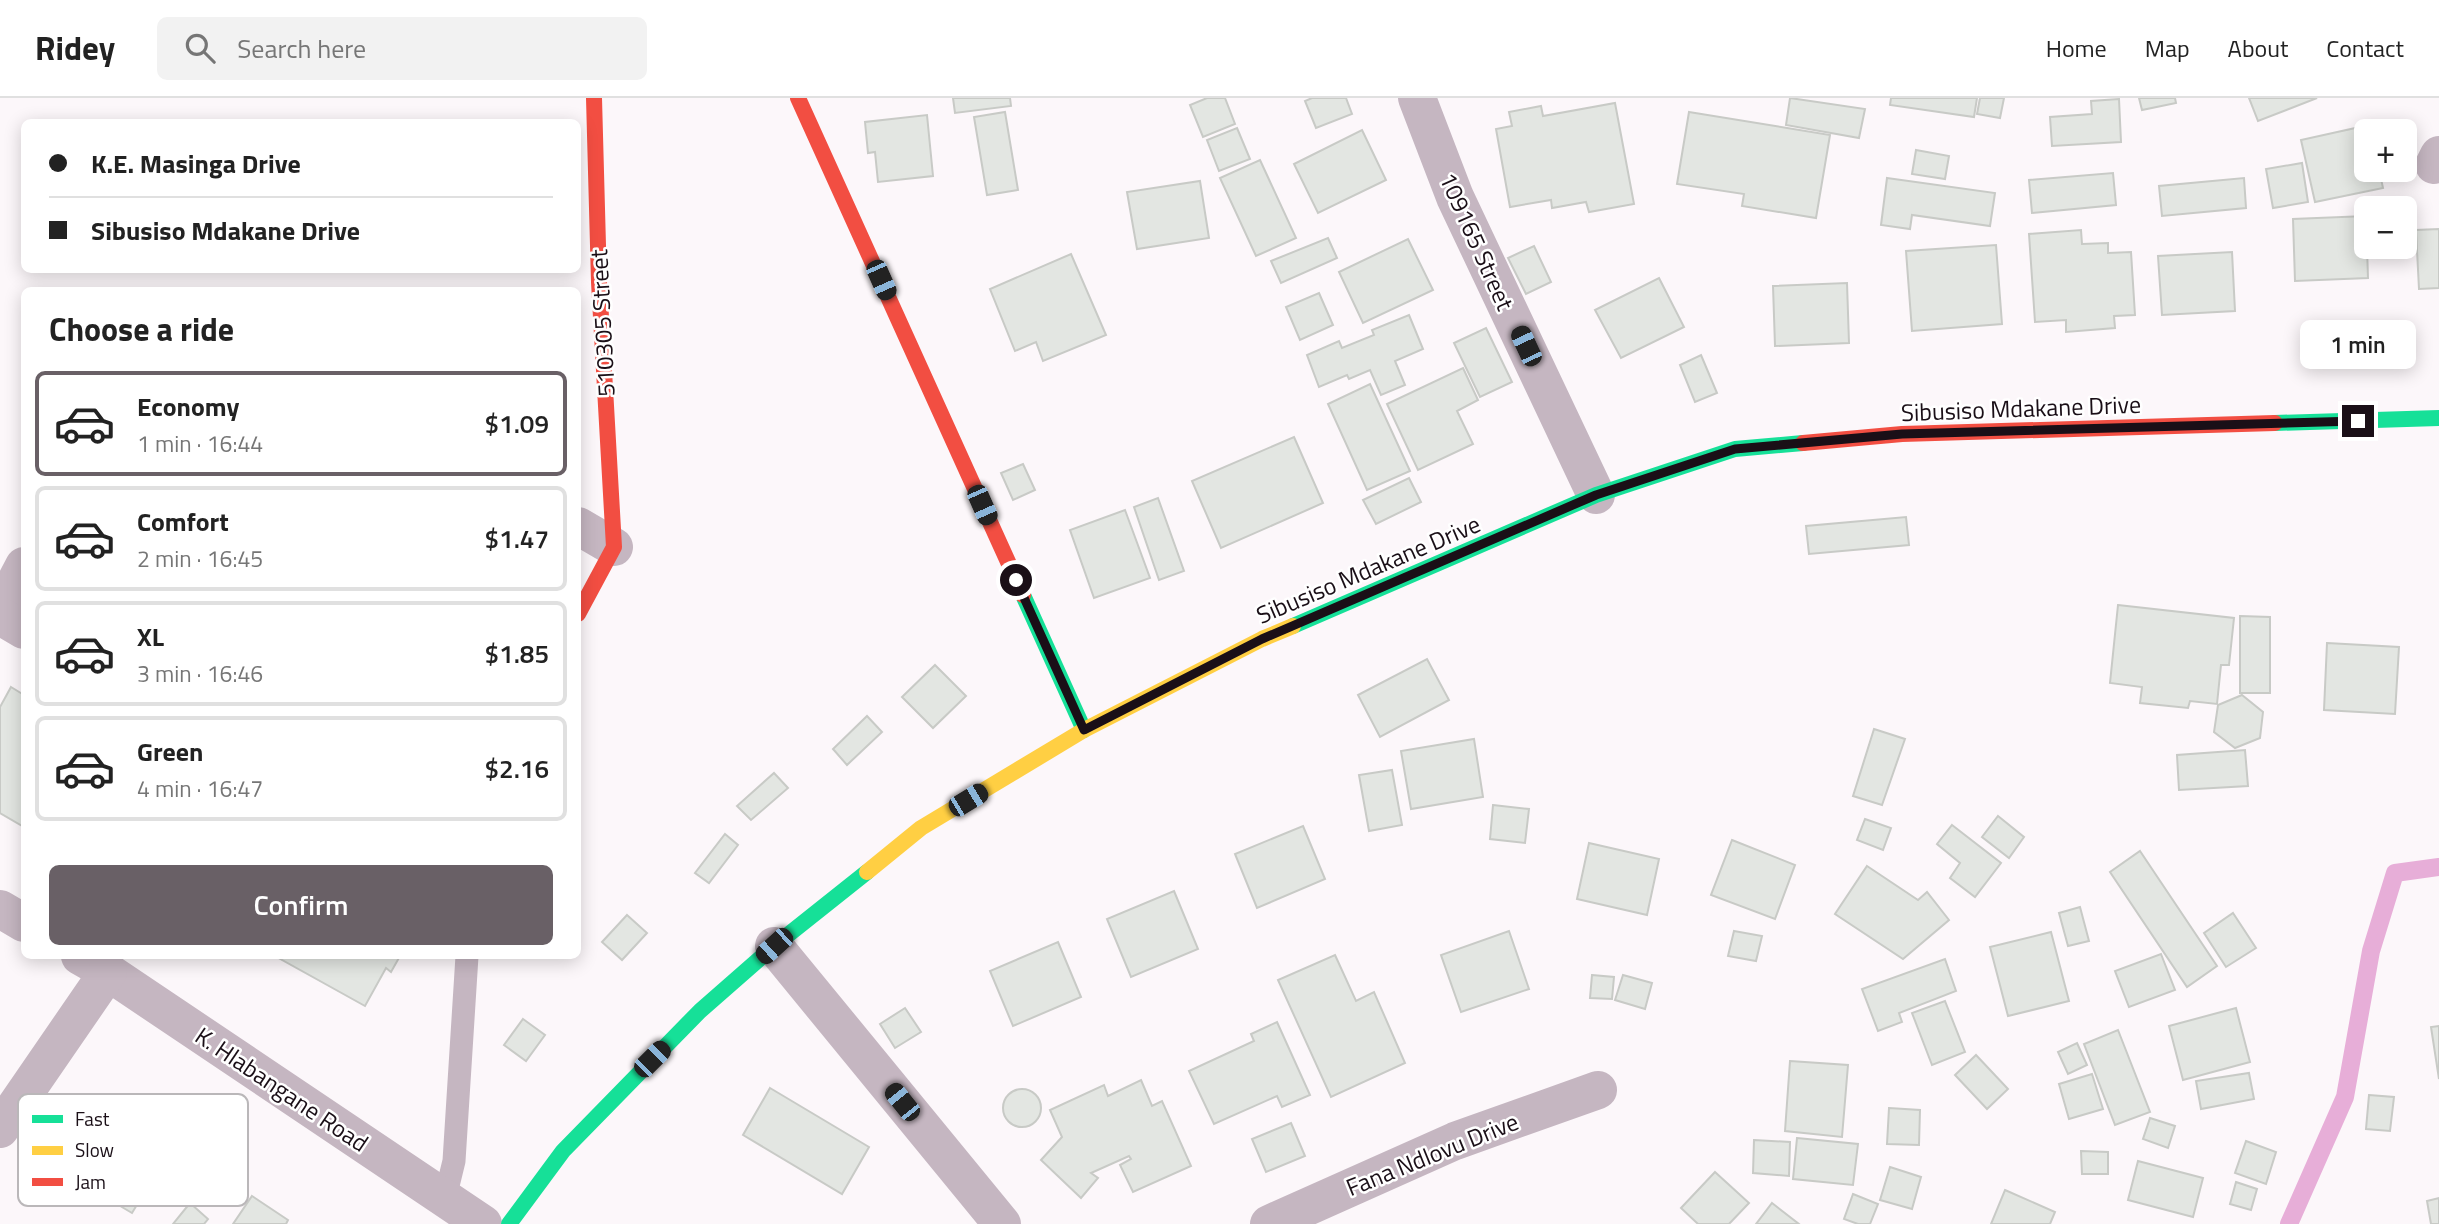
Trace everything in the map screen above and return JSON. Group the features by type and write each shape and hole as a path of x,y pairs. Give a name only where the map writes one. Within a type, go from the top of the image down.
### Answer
{"street":[{"name":"510305 Street","path":"594,98 599,282 614,547"},
{"path":"798,98 1084,730"},
{"name":"109165 Street","path":"1417,98 1455,197 1596,495"},
{"name":"Sibusiso Mdakane Drive","path":"509,1224 572,1141 700,1012 774,946 921,828 1084,730 1262,639 1596,495 1735,449 1902,434 2439,418"},
{"path":"581,528 614,547 581,608"},
{"path":"21,572 0,614 21,628"},
{"path":"0,909 21,921"},
{"path":"774,946 1002,1224"},
{"path":"20,1094 94,964"},
{"name":"K. Hlabangane Road","path":"94,964 483,1224"},
{"name":"Fana Ndlovu Drive","path":"1269,1224 1455,1141 1598,1090"},
{"path":"0,1129 18,1097"}],"lane":[{"path":"445,1198 454,1161 467,959"}],"building":[{"path":"953,98 1010,98 1011,106 955,113"},
{"path":"1207,98 1225,98 1235,124 1203,137 1190,105"},
{"path":"1312,98 1346,98 1352,114 1316,128 1305,101"},
{"path":"1790,98 1865,109 1859,138 1786,125"},
{"path":"1891,98 1977,98 1974,117 1890,105"},
{"path":"1980,98 2004,98 2000,118 1977,114"},
{"path":"2139,98 2175,98 2176,103 2142,110"},
{"path":"2249,98 2317,98 2258,121"},
{"path":"2119,99 2121,142 2052,146 2050,117 2092,114 2091,101"},
{"path":"1615,103 1634,204 1589,212 1586,202 1552,208 1551,200 1510,207 1496,129 1512,126 1509,112 1541,106 1543,116"},
{"path":"1005,112 1018,190 987,195 974,117"},
{"path":"1689,112 1830,135 1816,218 1742,206 1744,194 1677,184"},
{"path":"927,115 933,176 878,182 875,152 868,153 865,122"},
{"path":"1237,128 1250,159 1219,171 1207,140"},
{"path":"2354,128 2354,182 2382,182 2383,188 2315,202 2301,140"},
{"path":"1362,130 1386,180 1318,213 1294,164"},
{"path":"1916,150 1949,156 1945,179 1912,174"},
{"path":"1260,160 1296,238 1256,256 1220,178"},
{"path":"2302,163 2308,202 2273,208 2266,169"},
{"path":"2113,173 2116,205 2032,213 2029,180"},
{"path":"1887,178 1995,193 1990,226 1912,215 1910,229 1881,225"},
{"path":"2244,178 2246,208 2162,216 2159,186"},
{"path":"1200,181 1209,238 1137,249 1127,192"},
{"path":"2354,216 2354,259 2367,259 2368,278 2295,281 2293,219"},
{"path":"2439,229 2439,288 2419,289 2417,230"},
{"path":"2081,230 2082,244 2108,243 2108,253 2131,252 2135,315 2114,316 2115,328 2066,332 2066,320 2035,322 2029,234"},
{"path":"1328,238 1337,258 1281,283 1271,261"},
{"path":"1408,239 1433,290 1363,323 1339,272"},
{"path":"1996,245 2002,324 1912,331 1906,251"},
{"path":"1534,246 1551,282 1526,294 1508,258"},
{"path":"2232,252 2235,311 2162,315 2158,256"},
{"path":"1071,254 1106,335 1043,361 1036,342 1015,351 990,289"},
{"path":"1659,278 1684,327 1621,358 1595,310"},
{"path":"1847,283 1849,343 1775,346 1773,286"},
{"path":"1319,293 1333,325 1300,340 1286,307"},
{"path":"1409,315 1423,349 1395,361 1405,385 1381,395 1370,370 1349,379 1347,375 1319,387 1307,355 1339,341 1342,348 1374,335 1372,330"},
{"path":"1486,328 1512,382 1480,397 1454,343"},
{"path":"1701,355 1717,393 1695,402 1680,365"},
{"path":"1463,368 1478,400 1457,411 1473,444 1418,470 1387,404"},
{"path":"1370,384 1410,471 1367,490 1328,404"},
{"path":"1294,437 1323,503 1221,548 1192,481"},
{"path":"1023,464 1035,490 1013,500 1001,473"},
{"path":"1409,478 1421,502 1376,524 1363,500"},
{"path":"1158,498 1184,571 1159,580 1134,507"},
{"path":"1125,510 1150,578 1094,598 1070,530"},
{"path":"1906,517 1909,545 1809,554 1806,526"},
{"path":"2118,605 2234,618 2229,665 2221,665 2217,704 2190,701 2188,708 2140,703 2142,687 2110,683"},
{"path":"2240,616 2270,617 2270,693 2240,693"},
{"path":"2327,643 2399,647 2395,714 2324,710"},
{"path":"1427,659 1449,700 1380,737 1358,695"},
{"path":"935,665 966,696 933,728 902,697"},
{"path":"11,687 21,693 21,825 0,813 0,707"},
{"path":"2242,695 2263,712 2260,738 2235,748 2214,732 2218,705"},
{"path":"867,716 882,732 847,765 833,749"},
{"path":"1874,729 1905,739 1882,805 1853,796"},
{"path":"1474,739 1483,797 1411,809 1401,751"},
{"path":"2245,750 2248,786 2179,790 2177,755"},
{"path":"1392,770 1402,825 1369,831 1359,775"},
{"path":"774,773 788,788 751,820 737,806"},
{"path":"1493,805 1529,809 1525,843 1490,839"},
{"path":"1998,816 2024,837 2009,858 1982,837"},
{"path":"1865,819 1891,828 1883,850 1857,840"},
{"path":"1952,825 2001,863 1975,897 1950,878 1960,863 1937,844"},
{"path":"1303,826 1325,879 1257,908 1235,854"},
{"path":"725,834 738,845 709,883 695,873"},
{"path":"1732,840 1795,865 1775,919 1711,895"},
{"path":"1589,843 1659,859 1647,915 1577,899"},
{"path":"2140,851 2217,966 2187,987 2110,872"},
{"path":"1867,866 1918,900 1927,892 1949,920 1903,959 1835,914"},
{"path":"1174,891 1198,949 1131,977 1107,919"},
{"path":"2080,907 2089,941 2068,946 2059,913"},
{"path":"2233,913 2256,948 2226,967 2204,933"},
{"path":"627,915 647,933 622,960 602,942"},
{"path":"1509,931 1529,989 1461,1012 1441,955"},
{"path":"1734,931 1762,936 1756,961 1728,956"},
{"path":"2051,932 2069,1001 2008,1016 1990,947"},
{"path":"1058,942 1081,997 1013,1026 990,971"},
{"path":"2161,954 2175,990 2129,1007 2115,971"},
{"path":"1335,955 1356,1001 1374,992 1405,1063 1331,1097 1278,980"},
{"path":"280,959 398,959 391,972 386,968 365,1006"},
{"path":"1945,959 1956,991 1899,1013 1902,1022 1878,1031 1862,989"},
{"path":"1592,975 1614,977 1612,999 1590,998"},
{"path":"1623,975 1652,983 1645,1009 1615,1000"},
{"path":"1945,1001 1965,1052 1932,1065 1912,1013"},
{"path":"905,1008 921,1032 895,1048 880,1024"},
{"path":"2236,1008 2250,1062 2183,1080 2169,1026"},
{"path":"523,1019 545,1035 526,1061 504,1045"},
{"path":"1277,1022 1310,1095 1282,1107 1277,1096 1214,1124 1189,1071 1254,1041 1251,1034"},
{"path":"2439,1026 2439,1079 2431,1027"},
{"path":"2118,1030 2150,1112 2115,1125 2084,1044"},
{"path":"2077,1043 2087,1065 2068,1074 2058,1052"},
{"path":"1976,1055 2008,1089 1987,1109 1955,1075"},
{"path":"1790,1061 1848,1065 1842,1137 1785,1131"},
{"path":"2249,1073 2254,1099 2201,1109 2196,1081"},
{"path":"2092,1074 2103,1109 2069,1119 2059,1084"},
{"path":"1141,1080 1152,1106 1162,1101 1191,1166 1133,1192 1120,1165 1131,1159 1129,1156 1091,1173 1098,1178 1081,1198 1041,1160 1062,1137 1050,1110 1104,1085 1108,1096"},
{"path":"770,1088 869,1147 842,1194 743,1135"},
{"path":"1022,1089 1035,1095 1041,1108 1035,1121 1022,1127 1009,1121 1003,1108 1009,1095"},
{"path":"2369,1095 2394,1097 2390,1131 2366,1129"},
{"path":"1889,1108 1920,1110 1919,1145 1887,1144"},
{"path":"2150,1118 2175,1126 2168,1148 2143,1139"},
{"path":"1291,1123 1305,1156 1266,1172 1252,1139"},
{"path":"1797,1138 1858,1144 1853,1185 1793,1179"},
{"path":"1754,1140 1790,1142 1789,1176 1753,1173"},
{"path":"2246,1141 2276,1152 2266,1184 2235,1173"},
{"path":"2081,1151 2108,1152 2108,1174 2082,1174"},
{"path":"2138,1161 2203,1178 2193,1217 2128,1200"},
{"path":"1890,1167 1921,1177 1912,1209 1880,1200"},
{"path":"1715,1172 1749,1203 1729,1224 1698,1224 1681,1208"},
{"path":"2236,1182 2257,1189 2251,1210 2230,1204"},
{"path":"2005,1190 2055,1212 2050,1224 1991,1224"},
{"path":"1853,1194 1878,1204 1870,1224 1858,1224 1844,1219"},
{"path":"252,1196 288,1220 286,1224 233,1224 245,1206 248,1206"},
{"path":"2439,1198 2439,1224 2431,1224 2427,1201"},
{"path":"1772,1203 1799,1224 1756,1224"},
{"path":"120,1206 136,1206 132,1213"},
{"path":"188,1206 193,1206 208,1219 204,1224 173,1224"}],"waterway":[{"path":"2289,1224 2345,1097 2371,951 2395,873 2439,867"}],"traffic: fast":[{"path":"2275,423 2439,418"},
{"path":"1293,626 1596,495 1735,449 1803,443"},
{"path":"1023,595 1084,730"},
{"path":"509,1224 563,1151 700,1011 774,946 867,872"}],"traffic: slow":[{"path":"867,872 921,828 1084,730 1262,639 1293,626"}],"traffic: jam":[{"path":"581,608 614,547 599,282 594,98"},
{"path":"798,98 1023,595"},
{"path":"1803,443 1902,434 2275,423"}],"route":[{"path":"1016,580 1084,730 1262,639 1596,495 1735,449 1902,434 2358,421"}]}
